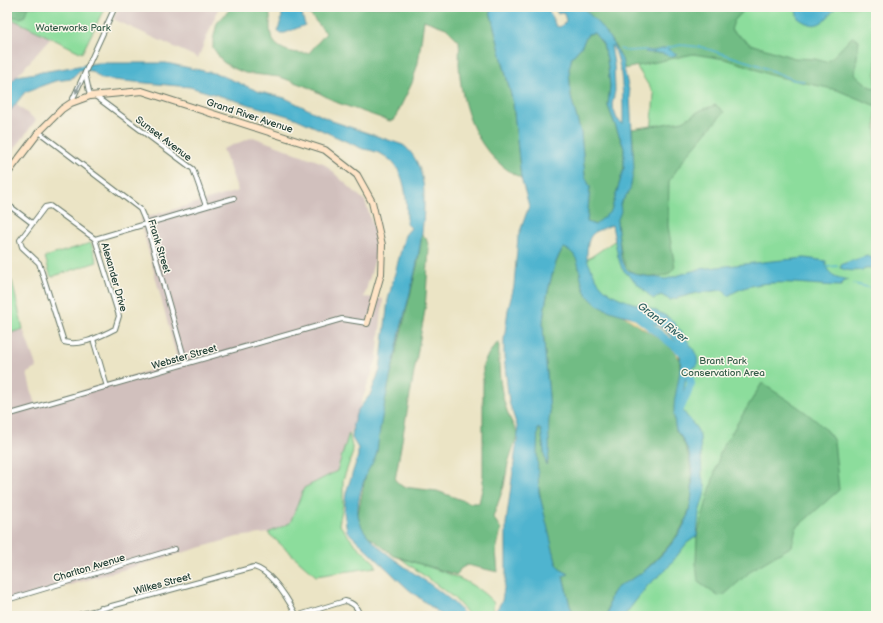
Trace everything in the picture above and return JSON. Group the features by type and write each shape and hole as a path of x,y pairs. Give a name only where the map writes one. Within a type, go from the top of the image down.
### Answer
{"street":[{"path":"71,103 115,7"},
{"path":"84,73 92,95"},
{"name":"Grand River Avenue","path":"7,174 38,132 62,109 71,103 92,95 142,91 325,150 357,175 372,202 382,245 381,274 367,323"},
{"name":"Sunset Avenue","path":"92,95 193,169 206,206"},
{"name":"Frank Street","path":"38,132 140,209 146,223 186,364"},
{"path":"95,240 146,223 234,198"},
{"path":"7,204 32,223"},
{"name":"Alexander Drive","path":"50,206 95,240 119,316 115,329 93,339 71,344 64,342 39,263 22,247 20,240 32,223 45,207 50,206"},
{"name":"Webster Street","path":"7,415 342,319 367,323"},
{"path":"93,339 107,387"},
{"name":"Charlton Avenue","path":"7,600 175,549"},
{"name":"Wilkes Street","path":"74,616 254,567 271,579 278,587 296,616"},
{"path":"296,616 345,601 352,603 357,608 360,616"},
{"path":"101,616 102,608"}],"shaded area":[{"path":"118,7 219,7 198,58 113,19"},
{"path":"7,11 11,18 51,38 7,87"},
{"path":"14,103 36,120 7,159 7,114"},
{"path":"253,137 323,163 365,201 375,232 377,252 364,297 383,299 377,358 337,471 305,488 290,523 268,533 237,537 7,603 7,334 23,329 37,368 27,373 35,405 178,362 140,219 238,191 223,149"}],"green space":[{"path":"7,7 29,7 24,17 19,18 7,15"},
{"name":"Waterworks Park","path":"15,7 105,7 82,53 10,18"},
{"path":"232,7 267,7 270,14 271,35 277,45 292,52 309,53 326,33 306,10 306,7 489,7 513,103 521,178 506,169 493,157 474,130 463,97 460,80 459,41 446,28 424,20 418,63 412,83 394,120 390,121 338,103 308,87 280,77 245,73 223,62 213,48 213,40 217,23"},
{"path":"583,7 747,7 734,21 731,30 750,44 794,58 815,59 826,62 830,60 852,37 859,40 855,74 870,87 876,88 876,106 837,90 770,75 725,59 693,54 624,69 613,42"},
{"name":"Brant Park Conservation Area","path":"599,7 876,7 876,616 561,616 569,272 645,220 654,94"},
{"path":"594,33 603,44 607,59 610,86 608,106 624,148 624,168 611,212 596,225 587,222 590,187 585,176 581,133 571,97 569,69 572,57 581,47 588,34"},
{"path":"716,105 724,112 687,155 669,181 668,226 675,267 668,275 648,276 634,273 625,263 622,255 617,222 620,204 625,197 632,178 634,158 632,129 683,121 701,110"},
{"path":"422,234 426,238 429,248 425,310 395,480 403,487 437,491 470,503 479,503 483,485 483,365 489,353 499,341 501,389 507,412 518,433 508,463 504,486 493,517 501,529 496,551 498,572 467,565 460,569 457,575 394,556 366,534 360,525 358,514 366,473 377,452 378,437 388,387 418,262"},
{"path":"91,243 97,262 51,277 45,257"},
{"path":"564,248 570,250 577,258 584,290 603,308 637,318 679,348 680,367 676,431 683,440 687,450 691,473 692,486 689,510 680,531 665,550 641,574 620,586 613,592 610,597 607,616 575,616 570,606 563,575 568,574 560,569 556,563 540,496 536,462 538,428 541,429 546,464 548,463 547,432 550,414 543,318 556,262"},
{"path":"7,277 12,281 23,329 7,334"},
{"path":"762,383 791,402 821,425 834,441 839,490 796,528 792,546 753,569 724,595 718,596 698,582 696,563 697,536 721,450"},
{"path":"349,433 353,452 343,480 343,505 339,524 353,542 375,563 376,567 316,576 268,533 290,523 304,488 337,471"},
{"path":"399,557 450,574 474,586 494,603 491,616 470,616 454,598"}],"sand":[{"path":"622,314 653,322 662,327 675,340 679,348 679,358 674,351 660,339"}],"water":[{"path":"281,7 300,7 305,25 285,33 279,33 278,31 282,16"},
{"path":"489,7 547,7 556,26 560,27 566,21 564,13 557,13 555,7 583,7 606,32 622,59 630,95 634,168 630,190 620,204 621,211 617,222 621,259 627,270 639,275 666,279 699,269 805,258 826,261 826,266 830,273 837,277 849,280 842,282 841,286 767,283 753,285 728,296 723,290 697,293 670,300 661,295 653,299 622,269 618,257 612,225 596,231 593,234 589,241 587,257 598,282 615,296 658,312 669,318 689,343 696,354 697,359 697,366 687,370 682,403 683,411 697,429 700,436 702,477 706,489 699,513 697,536 687,543 666,570 648,585 624,616 607,616 613,591 656,561 678,535 687,517 690,506 692,496 691,463 689,453 681,436 676,430 674,420 680,365 679,348 668,333 660,327 600,307 592,300 584,289 577,260 574,255 564,248 556,261 543,318 550,414 549,454 546,465 541,430 538,428 537,452 539,492 556,562 560,569 569,574 563,576 570,606 575,616 494,616 502,601 506,576 506,524 518,433 509,402 504,356 504,340 508,310 514,286 518,237 529,206 521,178 513,103","holes":["594,33 603,44 607,59 610,86 608,106 624,148 624,168 611,211 595,225 587,222 590,187 585,176 581,133 571,97 569,69 572,57 581,47 588,34","611,45 615,52 621,71 623,124 617,119 612,105 615,91 614,64"]},
{"path":"795,7 836,7 824,21 815,25 798,18"},
{"path":"666,48 677,54 673,57 661,53 645,52 646,50 653,51"},
{"path":"97,63 166,63 218,74 260,92 285,98 332,121 403,145 413,155 421,174 424,189 424,213 420,248 386,397 376,454 362,488 358,504 358,514 362,528 373,541 387,554 440,591 465,616 443,616 408,589 347,531 344,512 346,493 358,456 358,448 352,438 353,424 357,411 370,395 380,370 388,300 405,235 411,228 407,224 406,198 401,175 388,158 377,152 363,149 295,118 190,87 102,79 92,71 80,70 71,79 55,81 25,92 7,115 7,87 17,76"},
{"path":"867,256 876,260 876,265 858,271 840,268 842,264"}],"waterway":[{"path":"666,48 681,45 701,47 758,65 794,80 804,81"},
{"path":"620,49 626,51 646,50"},
{"path":"826,267 838,266"},
{"path":"854,284 876,289"},
{"name":"Grand River","path":"633,313 685,354 691,384 678,414"}]}
